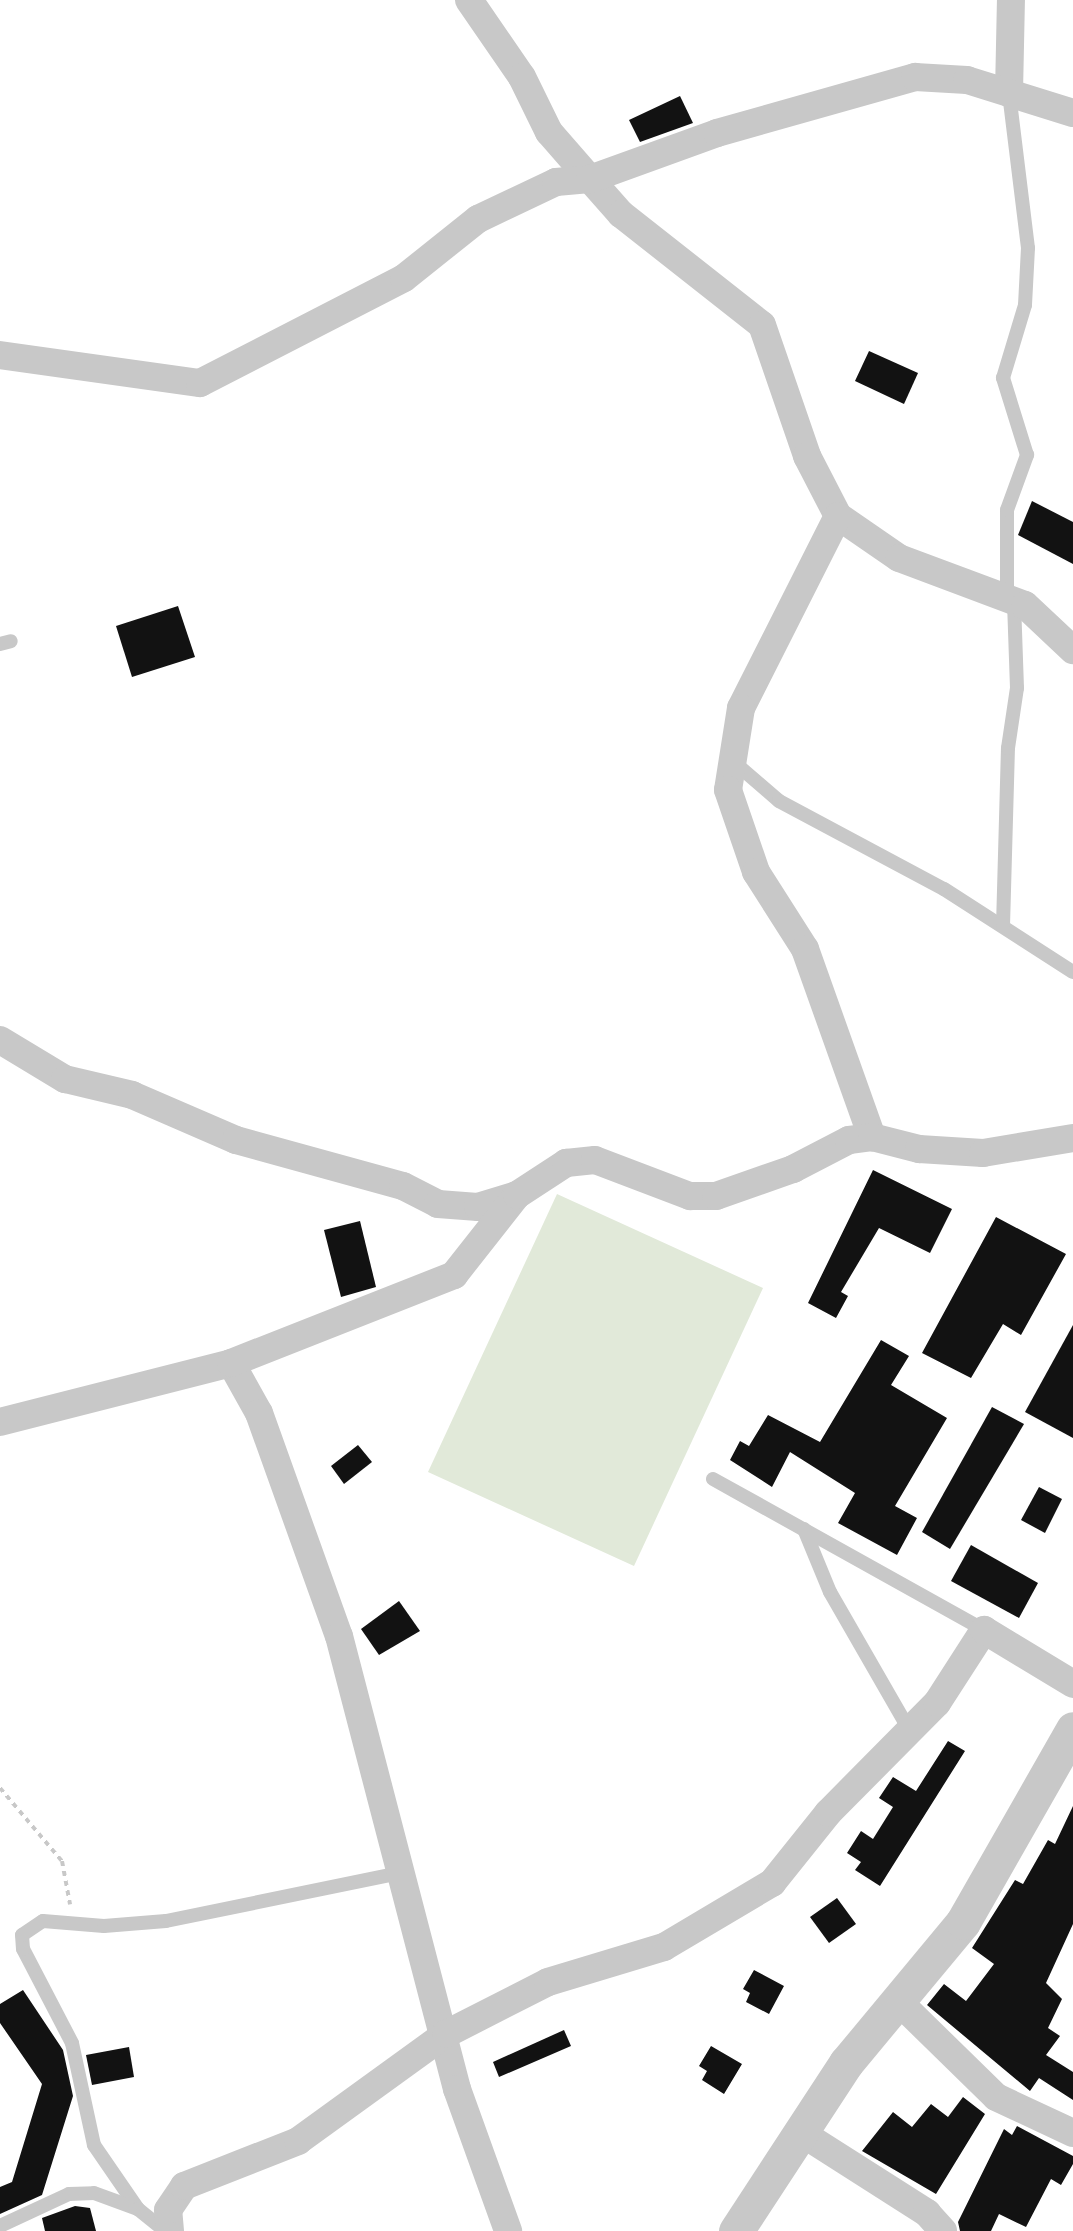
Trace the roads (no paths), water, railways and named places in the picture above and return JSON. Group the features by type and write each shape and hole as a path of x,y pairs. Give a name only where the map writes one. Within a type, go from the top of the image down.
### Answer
{"street":[{"path":"469,0 522,76 549,132 590,180 621,214 762,325 807,456 838,516 900,558 1010,597 1073,650"},
{"path":"1009,93 1012,0"},
{"path":"0,355 50,366 150,372 200,383 215,379 404,278 478,219 556,182 590,180 716,133 914,77 967,80 1073,114"},
{"path":"838,516 741,708 728,790 756,872 805,949 872,1137"},
{"path":"0,1040 65,1079 132,1095 236,1140 402,1186 438,1204 478,1207 517,1195 566,1163 594,1160 690,1196 716,1196 793,1168 848,1140 872,1137 952,1154 1073,1138"},
{"path":"0,1422 231,1363 454,1274 517,1195"},
{"path":"231,1363 258,1414 339,1636 399,1873 474,2141 508,2231"},
{"path":"167,2231 168,2210 184,2186 298,2141 446,2034 548,1982 664,1947 772,1883 828,1813 911,1732 984,1630 1073,1684"},
{"path":"736,2231 846,2062 898,2001 1002,1861 1063,1765 1073,1729"},
{"path":"898,2001 996,2098 1073,2133"},
{"path":"800,2132 927,2214 943,2231"}],"lane":[{"path":"1003,926 1008,748 1018,688 1006,521 1027,455 1004,378 1025,305 1028,248 1009,93"},
{"path":"735,763 778,801 1003,926 1073,972"},
{"path":"713,1479 984,1630"},
{"path":"804,1528 830,1592 911,1732"},
{"path":"138,2209 94,2146 72,2043 23,1949 30,1926 166,1921 399,1873"},
{"path":"0,2226 70,2194 94,2193 138,2209 167,2231"}]}
